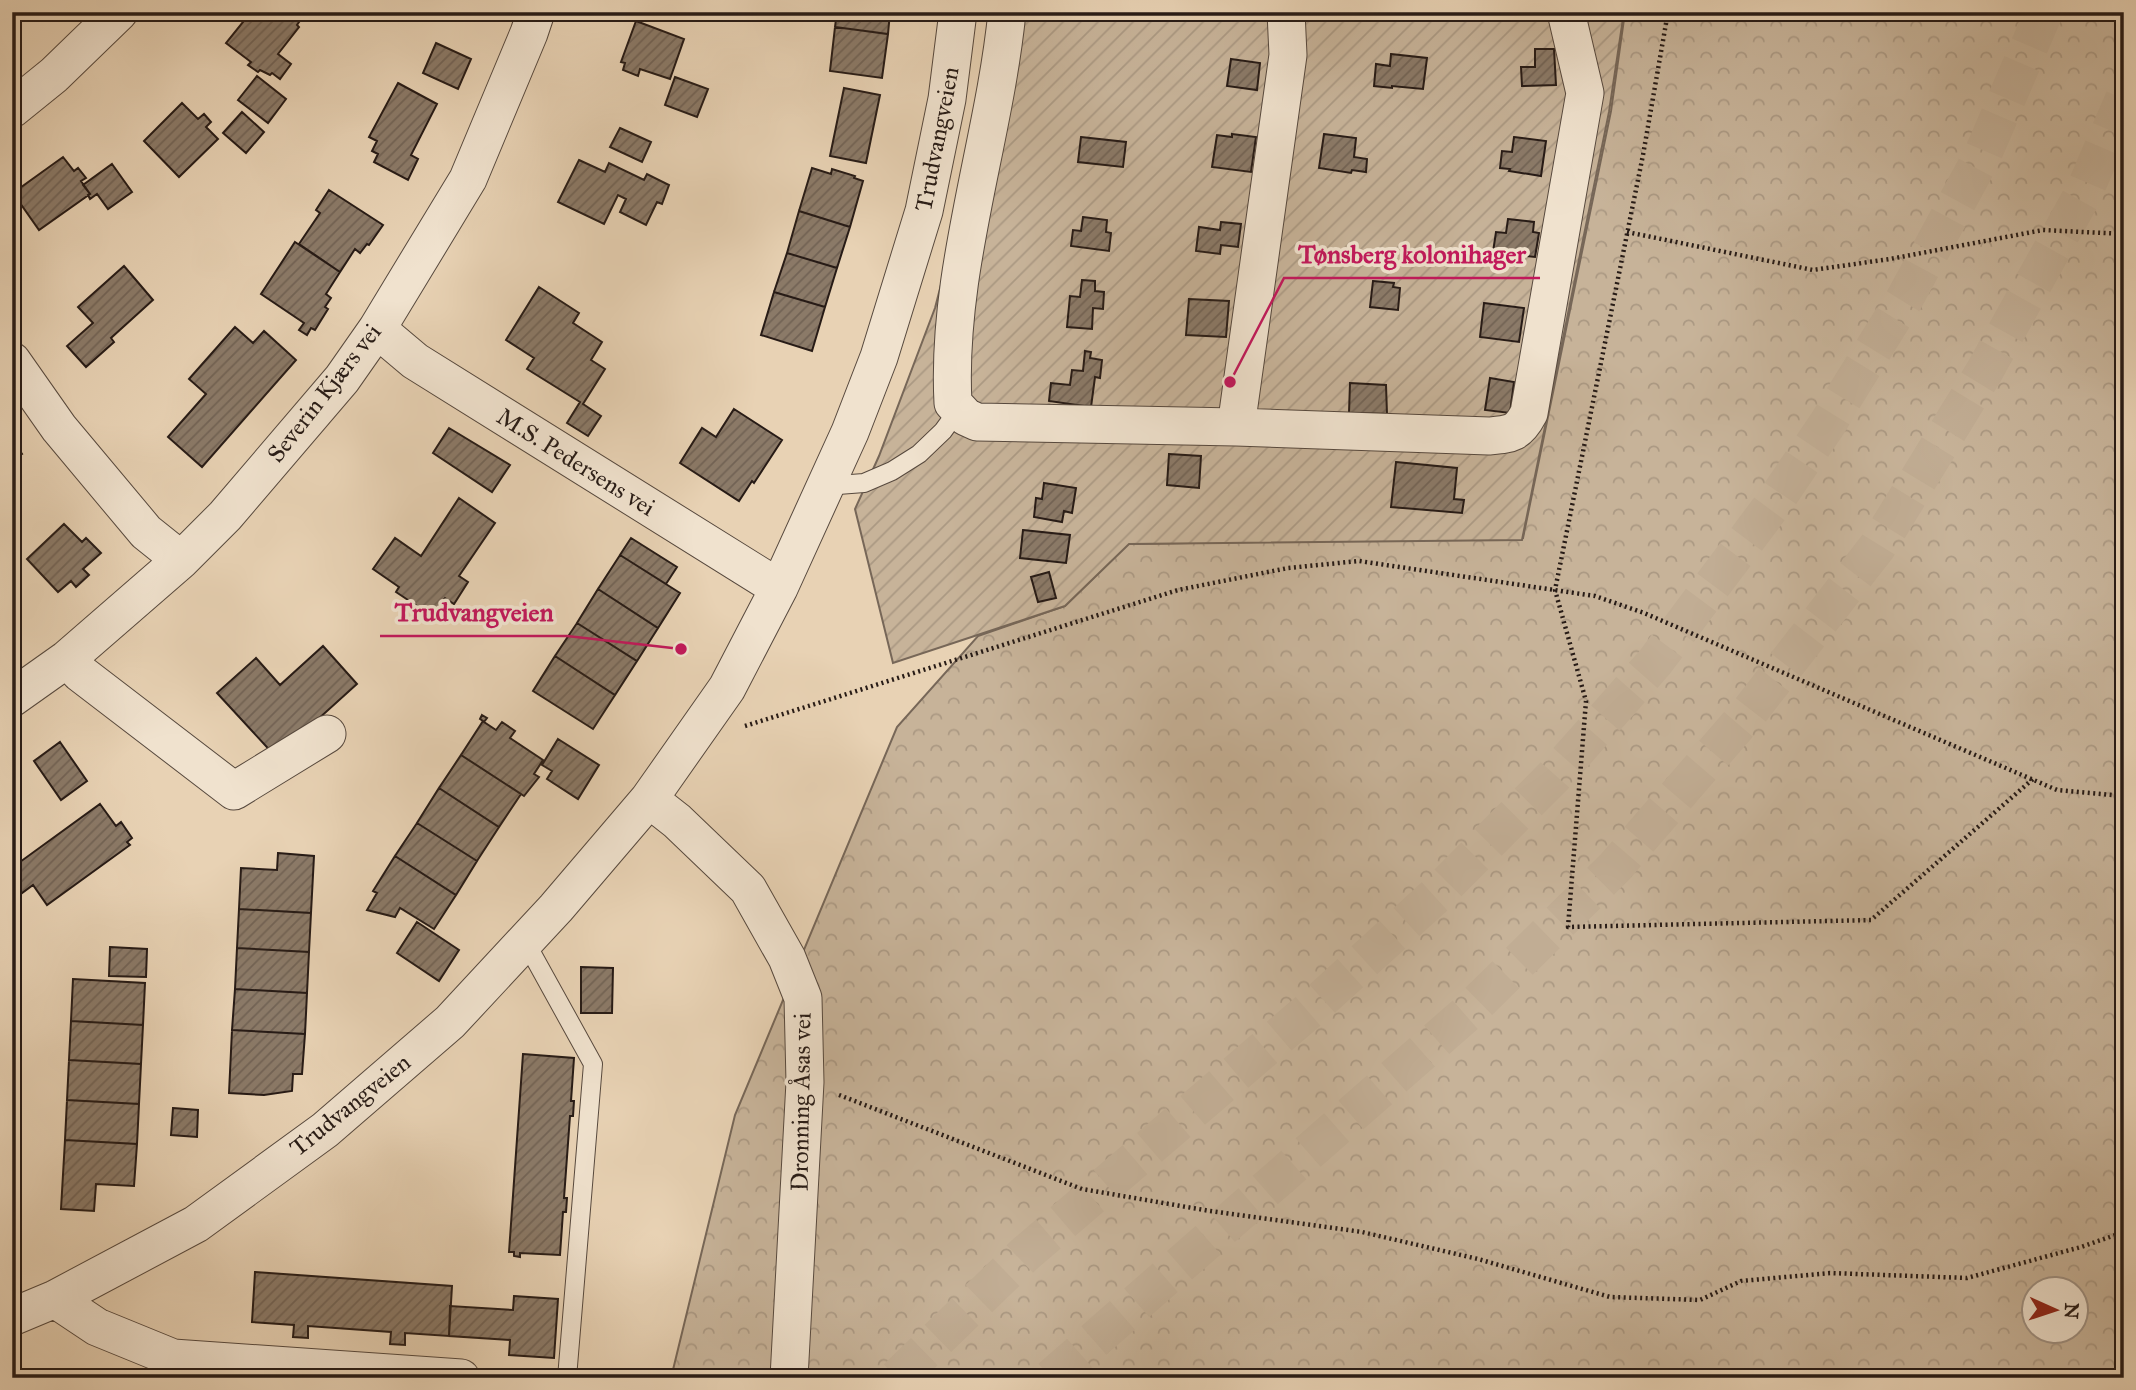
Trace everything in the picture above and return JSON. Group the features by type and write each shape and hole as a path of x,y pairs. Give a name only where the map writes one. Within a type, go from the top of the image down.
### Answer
{"street":[{"path":"12,109 54,75 119,12"},
{"name":"Severin Kjærs vei","path":"12,698 67,660 181,560 225,516 334,389 377,329 468,179 536,12"},
{"name":"Trudvangveien","path":"12,1317 55,1299 196,1224 324,1130 450,1022 556,908 649,799 727,688 779,588 850,432 878,357 924,211 947,99 958,12"},
{"path":"1007,12 1002,58 957,301 952,391 953,403 966,417 977,422 1489,436 1510,434 1522,426 1529,413 1585,93 1566,12"},
{"path":"1236,427 1288,55 1286,12"},
{"name":"M.S. Pedersens vei","path":"377,329 415,361 779,588"},
{"path":"12,361 59,428 146,532 181,560"},
{"path":"67,660 80,673 234,791 327,734"},
{"name":"Dronning Åsas vei","path":"649,799 677,821 748,889 787,958 803,998 805,1082 789,1378"},
{"path":"55,1299 97,1327 173,1358 291,1364 461,1378"}],"lane":[{"path":"825,486 864,484 892,471 919,454 943,431 959,409"},
{"path":"525,941 593,1064 567,1378"}],"path":[{"path":"1668,12 1628,232 1555,590 1586,701 1568,927 1871,920 2033,779"},
{"path":"1628,232 1813,270 1890,259 2043,230 2124,234"},
{"path":"742,727 1178,590 1288,568 1359,561 1595,596 1644,613 2057,790 2124,796"},
{"path":"805,1082 1082,1189 1210,1211 1362,1232 1478,1259 1610,1297 1700,1300 1741,1281 1830,1273 1967,1278 2081,1247 2124,1232"}],"green space":[{"path":"995,12 1624,12 1609,112 1522,540 1129,544 1065,606 893,663 855,509 879,456 935,308 975,153"},
{"path":"1625,12 2124,12 2124,1378 671,1378 735,1115 897,727 978,636 1065,606 1128,544 1523,538 1611,111"}],"building":[{"path":"251,12 306,12 297,25 299,27 278,54 291,64 280,79 272,73 270,75 260,70 258,72 248,65 251,62 226,43"},
{"path":"837,12 890,12 888,34 835,27"},
{"path":"636,21 684,39 670,79 640,69 638,76 623,70 625,63 621,62"},
{"path":"835,27 888,34 882,78 830,71"},
{"path":"436,43 471,59 458,89 423,73"},
{"path":"1535,49 1554,49 1556,85 1522,86 1521,67 1535,67"},
{"path":"1391,54 1427,58 1423,89 1374,86 1376,64 1390,66"},
{"path":"1231,59 1260,63 1257,90 1227,86"},
{"path":"257,76 286,99 268,123 238,100"},
{"path":"675,77 708,89 697,117 665,105"},
{"path":"398,83 437,104 411,155 418,159 408,180 374,162 378,154 372,151 377,141 369,137"},
{"path":"844,88 880,95 866,163 830,156"},
{"path":"182,103 198,119 204,114 211,122 206,127 218,139 179,177 144,141"},
{"path":"242,112 264,132 246,153 223,133"},
{"path":"620,128 651,142 642,162 610,147"},
{"path":"1232,134 1256,137 1251,172 1212,167 1217,135 1232,137"},
{"path":"1324,134 1356,138 1354,157 1367,159 1366,172 1352,170 1351,173 1319,168"},
{"path":"1081,137 1126,142 1123,167 1078,162"},
{"path":"1514,137 1546,141 1541,176 1500,168 1502,151 1512,152"},
{"path":"63,157 74,171 78,168 86,178 81,181 90,194 39,230 13,193"},
{"path":"579,160 605,172 609,163 644,180 647,174 669,185 662,204 657,202 646,225 620,212 626,199 618,195 604,224 558,202"},
{"path":"112,164 132,192 108,209 97,194 90,199 90,194 83,185"},
{"path":"812,168 831,174 832,169 863,181 850,227 799,211"},
{"path":"329,190 383,225 360,253 355,249 340,272 299,244 320,213 316,210"},
{"path":"799,211 850,227 837,268 787,253"},
{"path":"1083,217 1107,220 1106,232 1111,233 1109,251 1071,246 1073,230 1081,231"},
{"path":"1508,219 1534,222 1533,232 1539,233 1535,257 1493,252 1496,232 1506,233"},
{"path":"1221,222 1241,224 1238,247 1221,245 1220,254 1196,251 1199,227 1220,230"},
{"path":"295,242 340,272 326,294 331,298 325,307 328,309 315,330 311,328 307,335 299,330 304,323 261,294"},
{"path":"787,253 837,268 825,307 774,292"},
{"path":"124,266 153,300 111,338 114,342 86,367 67,346 93,323 78,307"},
{"path":"1082,280 1095,281 1095,291 1104,292 1103,309 1093,308 1092,329 1067,327 1070,296 1080,297"},
{"path":"1373,281 1394,283 1393,287 1400,288 1398,310 1370,307"},
{"path":"539,287 579,313 573,323 602,342 591,360 605,369 583,404 601,416 588,436 567,423 580,402 527,369 534,358 506,340"},
{"path":"774,292 825,307 812,351 761,335"},
{"path":"1189,299 1229,301 1226,337 1186,335"},
{"path":"1484,303 1524,308 1519,342 1480,337"},
{"path":"235,327 253,343 264,331 296,360 202,467 168,437 206,394 189,379"},
{"path":"1085,351 1091,352 1090,358 1102,360 1100,378 1095,377 1091,407 1049,401 1051,383 1070,385 1072,370 1083,371"},
{"path":"1490,378 1514,382 1510,413 1485,410"},
{"path":"1350,383 1386,385 1387,414 1349,413"},
{"path":"734,409 782,440 739,501 680,463 702,428 716,437"},
{"path":"449,428 510,465 492,492 433,453"},
{"path":"12,439 22,454 12,460"},
{"path":"1169,454 1201,456 1199,488 1167,485"},
{"path":"1396,462 1457,468 1454,499 1464,500 1462,513 1391,507"},
{"path":"1044,483 1076,488 1072,513 1064,511 1062,522 1034,517 1036,498 1042,499"},
{"path":"459,498 495,523 459,576 468,582 454,604 445,598 432,616 396,592 399,587 373,569 395,538 421,556"},
{"path":"64,524 82,542 86,538 101,553 83,569 89,575 76,587 71,581 58,592 27,559"},
{"path":"1023,530 1070,535 1066,563 1020,558"},
{"path":"631,538 677,567 666,584 620,555"},
{"path":"620,555 680,593 658,628 598,589"},
{"path":"1049,572 1056,598 1038,602 1031,577"},
{"path":"598,589 658,628 637,661 577,623"},
{"path":"577,623 637,661 615,695 555,656"},
{"path":"323,646 357,684 276,757 217,693 256,658 280,685"},
{"path":"555,656 615,695 593,729 533,691"},
{"path":"482,715 487,718 484,722 496,730 502,722 515,731 510,738 543,760 534,774 539,777 524,796 461,755 483,721 480,719"},
{"path":"558,739 599,765 578,799 547,779 552,771 542,765"},
{"path":"60,742 87,781 61,800 34,761"},
{"path":"461,755 521,794 499,827 439,788"},
{"path":"439,788 499,827 477,861 417,823"},
{"path":"100,804 116,826 121,822 132,838 127,842 130,845 47,905 33,885 18,896 12,888 12,852 20,862"},
{"path":"417,823 477,861 456,895 395,856"},
{"path":"278,853 314,856 311,913 239,909 241,868 277,870"},
{"path":"395,856 456,895 434,929 400,908 395,917 367,910 377,893 373,891"},
{"path":"239,909 311,913 309,952 237,948"},
{"path":"417,922 459,950 439,981 397,953"},
{"path":"110,947 147,949 146,977 109,976"},
{"path":"237,948 309,952 307,993 235,989"},
{"path":"581,967 613,968 612,1013 581,1013"},
{"path":"73,979 145,983 143,1025 71,1021"},
{"path":"235,989 307,993 305,1034 232,1030"},
{"path":"71,1021 143,1025 141,1064 69,1060"},
{"path":"232,1030 305,1034 302,1074 293,1074 292,1091 264,1095 229,1093"},
{"path":"523,1054 574,1058 571,1101 574,1101 573,1116 570,1116 564,1198 567,1198 566,1212 563,1212 560,1255 520,1253 520,1257 509,1252"},
{"path":"69,1060 141,1064 139,1104 67,1100"},
{"path":"67,1100 139,1104 137,1144 65,1140"},
{"path":"173,1108 198,1110 197,1137 171,1135"},
{"path":"65,1140 137,1144 134,1186 96,1184 94,1211 61,1209"},
{"path":"255,1272 452,1286 449,1336 405,1333 405,1345 390,1344 391,1332 308,1326 308,1338 293,1337 294,1325 252,1322"},
{"path":"514,1296 558,1299 554,1358 509,1355 510,1340 449,1336 450,1306 513,1310"}],"tunnel":[{"path":"897,1378 1025,1254 1312,1008 1436,895 1554,776 1655,662 1776,500 1828,423 1905,298 1983,154 2044,12"},
{"path":"1051,1378 1466,1014 1615,867 1750,711 1877,547 1984,372 2084,192 2124,99"}],"place":[{"name":"Tønsberg kolonihager","path":"1230,382"},
{"name":"Trudvangveien","path":"681,649"}]}
